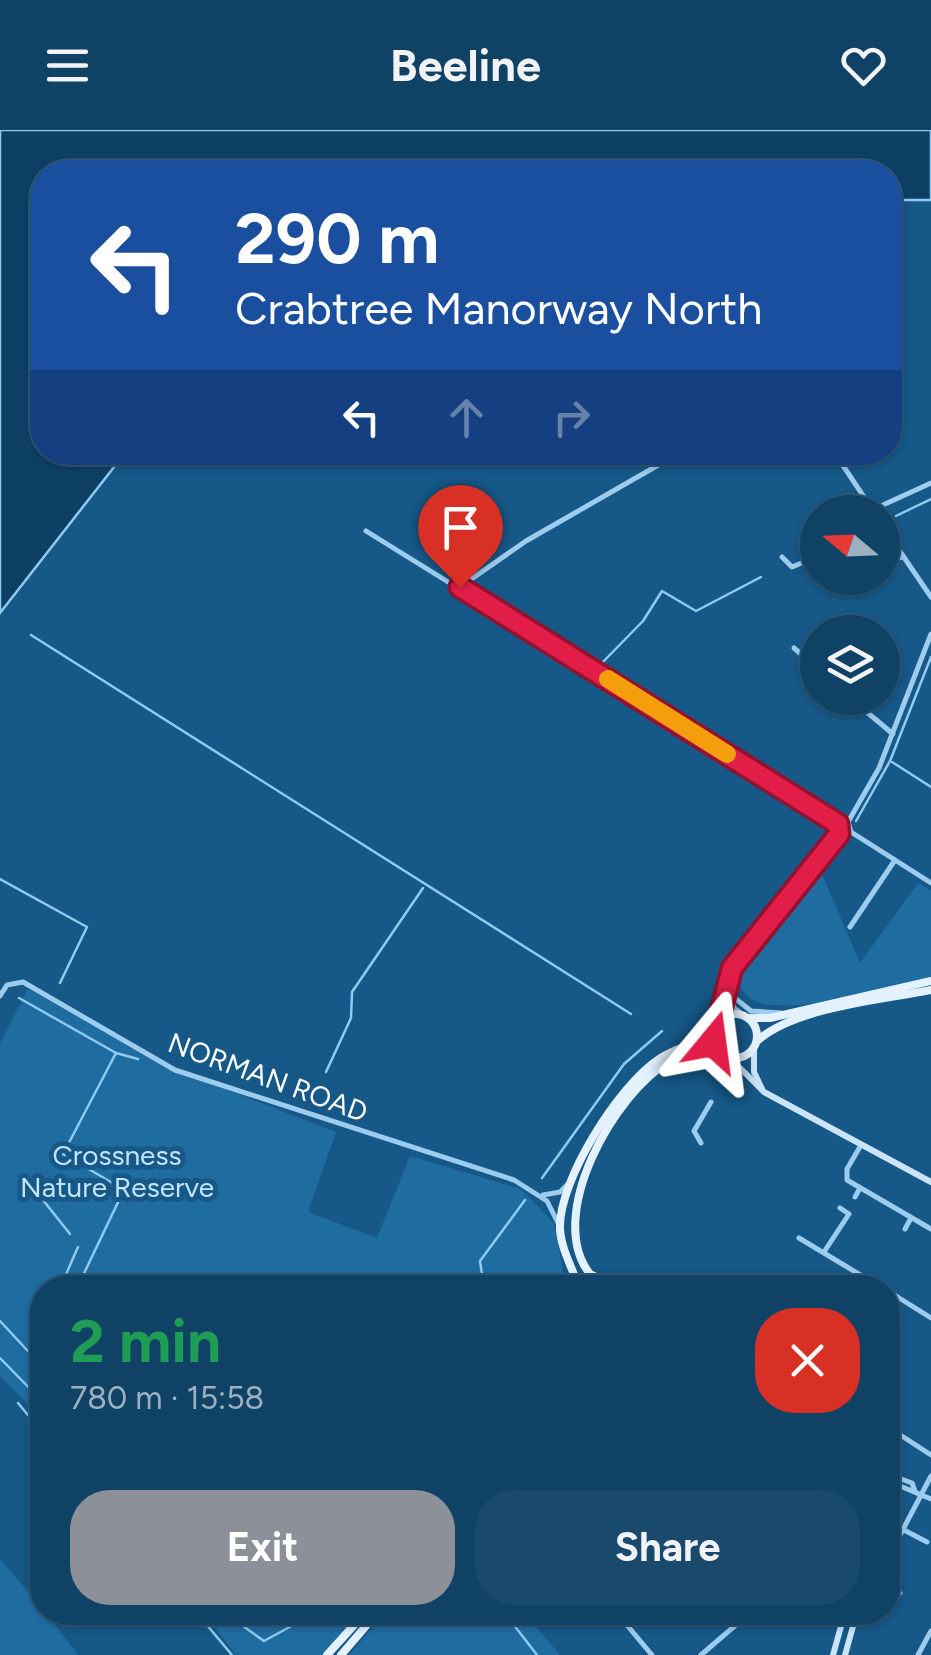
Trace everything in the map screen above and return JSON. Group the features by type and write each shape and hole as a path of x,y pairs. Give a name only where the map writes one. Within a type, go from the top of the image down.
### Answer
{"main road":[{"path":"577,1275 560,1228 572,1182 603,1124 642,1073 729,1014 786,1013 931,981"},
{"path":"595,1275 584,1266 576,1241 575,1202 588,1165 629,1102 658,1070 692,1054 741,1057 776,1028 824,1011 931,990"},
{"path":"746,1016 756,1028 754,1072 764,1092"},
{"path":"715,1027 713,1042 764,1092 931,1182"},
{"path":"327,1655 354,1625"},
{"path":"341,1655 367,1625"},
{"path":"834,1655 842,1625"},
{"path":"845,1655 853,1625"}],"street":[{"path":"460,587 526,541 659,465"},
{"path":"843,465 862,495"},
{"path":"900,498 931,483"},
{"path":"366,531 838,824 848,822"},
{"path":"900,550 931,597"},
{"path":"900,557 904,556"},
{"path":"782,557 792,567 800,564"},
{"path":"850,832 848,822 892,734 931,634"},
{"path":"794,648 800,653"},
{"path":"870,715 892,734"},
{"path":"838,824 839,834"},
{"path":"715,1027 729,991 732,968 742,952 839,834 850,832 931,882"},
{"path":"850,927 895,860"},
{"name":"NORMAN ROAD","path":"0,996 7,985 23,982 174,1070 499,1174 536,1192"},
{"path":"729,991 751,1011 786,1013"},
{"path":"729,991 734,1008 746,1016"},
{"path":"701,1144 694,1130 710,1102"},
{"path":"862,1144 847,1169 847,1180 931,1229"},
{"path":"536,1192 560,1192 572,1182"},
{"path":"855,1197 860,1188"},
{"path":"536,1192 560,1228"},
{"path":"824,1252 849,1214 840,1208"},
{"path":"904,1229 911,1218"},
{"path":"799,1238 862,1275"},
{"path":"900,1298 931,1318"},
{"path":"900,1435 931,1455"},
{"path":"900,1533 918,1492 931,1476"},
{"path":"900,1480 912,1484 931,1501"},
{"path":"902,1529 927,1542"},
{"path":"627,1625 652,1655"},
{"path":"701,1655 737,1625"},
{"path":"918,1655 931,1631"}],"green space":[{"path":"821,872 860,963 918,883 931,891 931,978 815,1004 757,1001 742,989 746,957"},
{"name":"Crossness Nature Reserve","path":"28,989 186,1074 336,1132 308,1212 377,1238 410,1156 518,1188 554,1223 564,1275 30,1275 30,1407 0,1376 0,1043"},
{"path":"0,1559 30,1594 30,1625 55,1625 78,1655 0,1655"},
{"path":"212,1625 349,1625 321,1655 236,1655"},
{"path":"375,1625 534,1625 560,1655 349,1655"}],"shaded area":[{"path":"0,130 931,130 931,200 902,200 902,160 30,160 30,465 116,465 0,613"}],"waterway":[{"path":"900,514 931,499"},
{"path":"598,667 643,621 662,591 696,611 761,577"},
{"path":"31,635 631,1014"},
{"path":"856,821 890,761 931,657"},
{"path":"892,762 931,787"},
{"path":"0,879 87,927 60,983"},
{"path":"326,1072 351,1018 352,992 423,888"},
{"path":"19,998 116,1053 138,1059"},
{"path":"542,1178 624,1064 662,1031"},
{"path":"116,1053 63,1154 121,1188"},
{"path":"83,1275 121,1196"},
{"path":"43,1200 70,1234"},
{"path":"482,1275 480,1261 525,1200"},
{"path":"66,1275 78,1247"},
{"path":"0,1321 30,1353"},
{"path":"0,1358 30,1389"},
{"path":"18,1403 30,1418"},
{"path":"207,1625 232,1655"},
{"path":"241,1625 264,1641 293,1625"},
{"path":"514,1625 537,1655"}],"slow traffic":[{"path":"608,679 727,754"}],"route":[{"path":"460,587 838,824 839,834 732,968 713,1042"}]}
